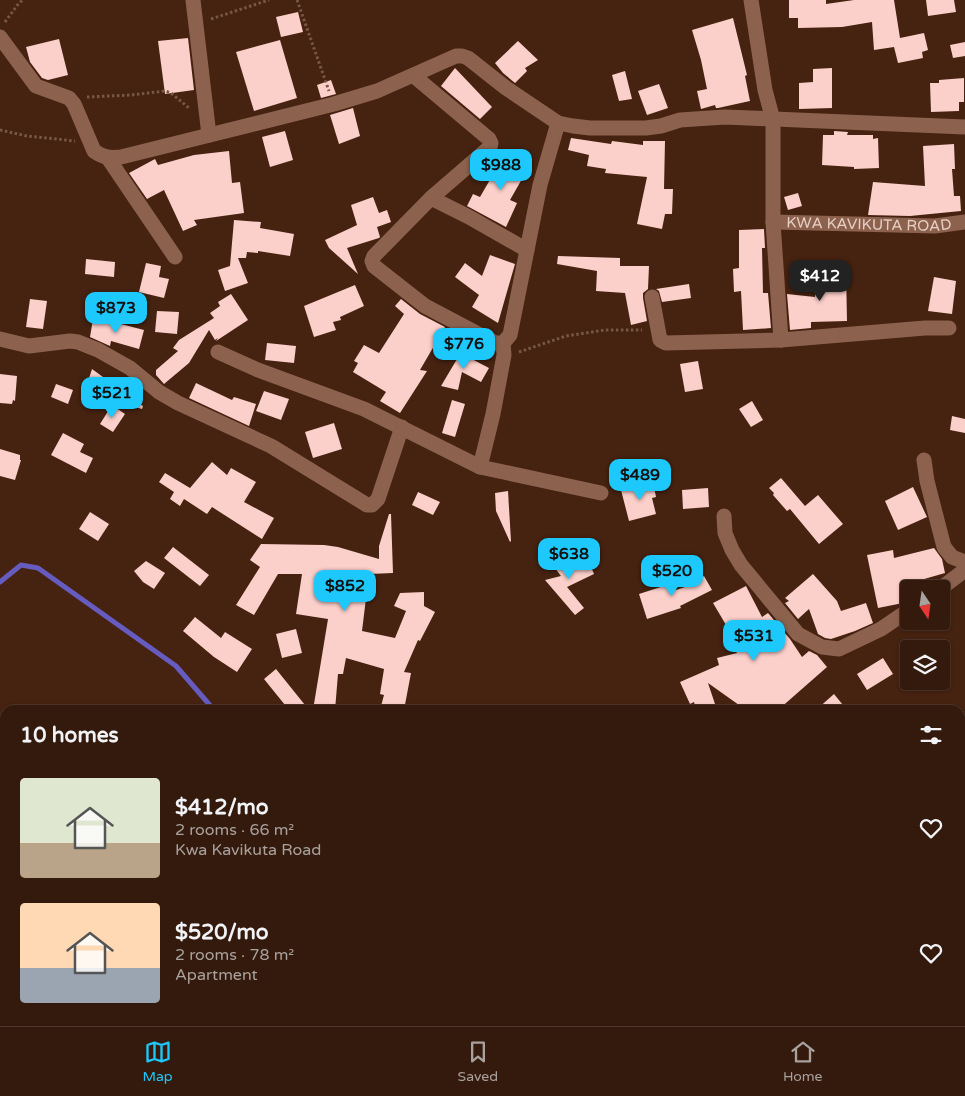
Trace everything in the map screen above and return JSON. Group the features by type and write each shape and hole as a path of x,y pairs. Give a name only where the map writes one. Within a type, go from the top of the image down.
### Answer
{"street":[{"path":"193,0 208,128"},
{"path":"751,0 765,90 773,120 773,222 781,340"},
{"path":"0,37 36,86 69,98 74,104 94,151 108,158 121,157 208,128 334,104 378,91 456,56 468,58 506,88 558,123 590,128 661,126 680,120 725,117 965,127"},
{"path":"414,76 489,139 491,143 488,150 431,198 374,256 372,261 374,266 425,306 503,349"},
{"path":"480,467 493,414 503,349 510,335 540,185 558,123"},
{"path":"108,158 175,257"},
{"path":"431,198 527,250"},
{"name":"KWA KAVIKUTA ROAD","path":"773,222 935,226 965,222"},
{"path":"652,297 660,340 666,344 781,340 925,328 949,328"},
{"path":"0,339 29,346 70,341 98,350 130,368 159,392 178,403 271,446 366,505 375,504 378,499 402,427"},
{"path":"218,352 258,370 364,409 480,467 601,493"},
{"path":"924,460 927,481 944,547 952,557 965,562"},
{"path":"724,516 725,533 732,550 741,564 798,634 822,647 839,649 881,630 900,616"},
{"path":"950,581 965,570"}],"path":[{"path":"0,30 23,0"},
{"path":"195,25 269,0"},
{"path":"296,0 334,104"},
{"path":"69,98 166,91 171,93 208,128"},
{"path":"0,130 27,136 90,143"},
{"path":"503,349 529,350 566,336 605,330 658,330"}],"building":[{"path":"789,0 826,0 826,4 854,0 894,0 900,38 924,33 928,50 922,52 923,58 898,63 894,47 874,50 872,22 842,27 798,28 798,18 789,18"},
{"path":"926,0 954,0 956,12 928,16"},
{"path":"298,12 303,32 281,37 276,17"},
{"path":"733,18 747,75 745,76 750,101 718,108 715,105 701,109 697,91 707,89 692,30"},
{"path":"188,38 194,90 165,94 158,41"},
{"path":"59,39 68,75 48,80 42,78 30,62 26,47"},
{"path":"280,40 297,98 254,111 236,52"},
{"path":"518,41 538,60 525,68 527,71 515,83 495,63"},
{"path":"965,42 965,56 953,58 950,45"},
{"path":"455,68 492,107 480,119 441,86"},
{"path":"832,68 832,108 799,109 799,83 813,82 813,69"},
{"path":"625,71 632,99 619,101 612,75"},
{"path":"964,78 964,102 959,102 959,111 931,112 930,83 939,83 939,80"},
{"path":"331,80 336,94 321,98 317,85"},
{"path":"659,84 668,108 647,115 638,91"},
{"path":"353,108 360,136 339,144 330,115"},
{"path":"285,131 293,160 270,167 262,137"},
{"path":"834,131 848,132 847,135 873,135 873,139 878,138 879,168 854,169 854,167 822,165 823,135 834,135"},
{"path":"571,138 611,144 612,141 643,145 643,141 665,141 664,189 673,189 672,214 665,214 662,229 637,224 647,177 605,173 606,169 587,166 589,155 568,150"},
{"path":"954,144 955,169 952,169 954,196 960,196 961,211 910,216 868,215 873,182 925,186 923,146"},
{"path":"229,151 232,183 240,182 244,213 194,220 197,225 183,231 164,190 147,199 129,173 155,159 158,165 194,155"},
{"path":"508,152 530,165 510,200 517,203 506,227 467,206 473,194 480,197"},
{"path":"798,193 802,206 788,210 784,197"},
{"path":"373,197 379,213 387,210 391,222 377,227 379,238 347,248 358,274 329,248 325,240 357,225 351,205"},
{"path":"234,220 261,222 260,228 294,234 290,256 258,251 258,253 247,252 246,258 238,258 248,283 225,291 218,270 230,266"},
{"path":"764,229 765,248 762,248 763,293 768,293 771,328 743,330 741,291 734,292 733,269 739,268 739,230"},
{"path":"490,255 515,264 498,323 472,307 479,295 455,277 465,263 482,276"},
{"path":"558,256 620,258 620,266 649,266 648,289 643,293 647,321 631,325 625,293 596,291 597,271 557,264"},
{"path":"86,259 115,262 114,277 85,274"},
{"path":"146,263 161,266 159,277 169,279 164,298 139,292"},
{"path":"846,271 847,321 811,322 811,328 790,330 787,294 815,297 815,272"},
{"path":"934,277 956,281 952,314 928,311"},
{"path":"689,284 691,298 662,302 659,291 656,289"},
{"path":"355,285 364,306 340,317 341,320 333,322 336,330 314,337 304,306"},
{"path":"231,294 248,320 216,341 218,338 215,340 209,330 189,363 164,384 156,375 156,370 178,351 173,348 179,340 214,318 210,313 220,306 218,302"},
{"path":"30,299 47,301 43,329 26,327"},
{"path":"401,299 420,314 445,327 420,370 427,371 400,413 380,401 386,392 353,372 358,363 354,361 364,345 379,353 404,314 395,306"},
{"path":"157,311 179,312 177,334 155,332"},
{"path":"93,319 144,330 139,349 111,341 110,346 90,337"},
{"path":"267,343 296,346 294,363 265,360"},
{"path":"466,344 469,345 466,356 489,368 481,382 462,372 458,390 441,386"},
{"path":"698,361 703,389 685,392 680,364"},
{"path":"92,369 143,406 142,409 85,391"},
{"path":"0,374 17,376 15,401 13,400 12,404 0,403"},
{"path":"196,383 232,400 234,397 256,404 249,426 189,398"},
{"path":"56,384 73,390 68,404 51,397"},
{"path":"264,391 289,399 281,420 256,411"},
{"path":"452,400 465,404 455,437 442,433"},
{"path":"752,401 763,420 751,427 739,409"},
{"path":"112,405 125,414 113,432 100,424"},
{"path":"952,416 965,419 965,433 950,430"},
{"path":"334,423 342,449 313,458 305,432"},
{"path":"63,433 84,444 80,452 93,458 86,473 51,455"},
{"path":"0,449 20,455 21,460 15,480 0,476"},
{"path":"212,462 227,475 231,468 256,482 244,502 274,518 262,539 212,507 207,514 184,499 180,506 170,499 174,492 159,482 165,473 190,488"},
{"path":"781,478 805,506 818,495 843,524 819,544 790,509 787,511 773,495 774,493 769,488"},
{"path":"653,482 656,497 652,498 656,514 629,521 621,490"},
{"path":"913,487 927,517 898,530 885,501"},
{"path":"708,488 709,507 683,509 682,490"},
{"path":"508,491 510,542 496,511 495,493"},
{"path":"418,492 440,502 433,515 412,505"},
{"path":"90,512 109,524 98,541 79,529"},
{"path":"389,514 391,514 393,573 369,574 362,631 395,638 406,611 394,606 400,593 424,592 424,606 435,612 420,641 418,640 404,672 411,673 405,705 381,705 384,695 380,694 384,669 346,658 343,674 338,674 335,705 314,705 328,619 296,614 302,574 278,574 254,615 236,605 260,567 250,560 261,544 324,545 338,547 379,559 379,546"},
{"path":"173,547 209,575 200,586 164,558"},
{"path":"934,548 942,559 945,573 921,580 900,580 900,604 878,608 867,555 893,550 894,558"},
{"path":"575,555 585,560 582,566 584,569 591,567 594,574 567,587 584,608 575,615 545,580 561,576 552,564"},
{"path":"146,561 165,573 154,589 143,582 134,571"},
{"path":"813,574 837,601 841,611 866,603 873,623 831,639 818,634 809,609 798,619 785,603 789,601 785,598"},
{"path":"704,576 712,590 680,606 681,608 647,619 639,594 673,583 676,590 688,586 688,584"},
{"path":"746,586 762,617 768,613 790,639 802,657 809,651 817,655 827,667 784,705 739,705 708,683 715,705 695,705 694,702 690,704 680,682 719,665 717,658 737,653 727,637 732,635 713,603"},
{"path":"195,617 221,638 225,632 252,649 237,672 214,657 183,631"},
{"path":"296,629 302,653 282,658 276,634"},
{"path":"883,658 893,674 867,690 857,674"},
{"path":"276,669 305,705 285,705 264,679"},
{"path":"834,694 843,705 822,705"}],"waterway":[{"path":"0,582 21,565 38,568 176,666 210,705"}]}
